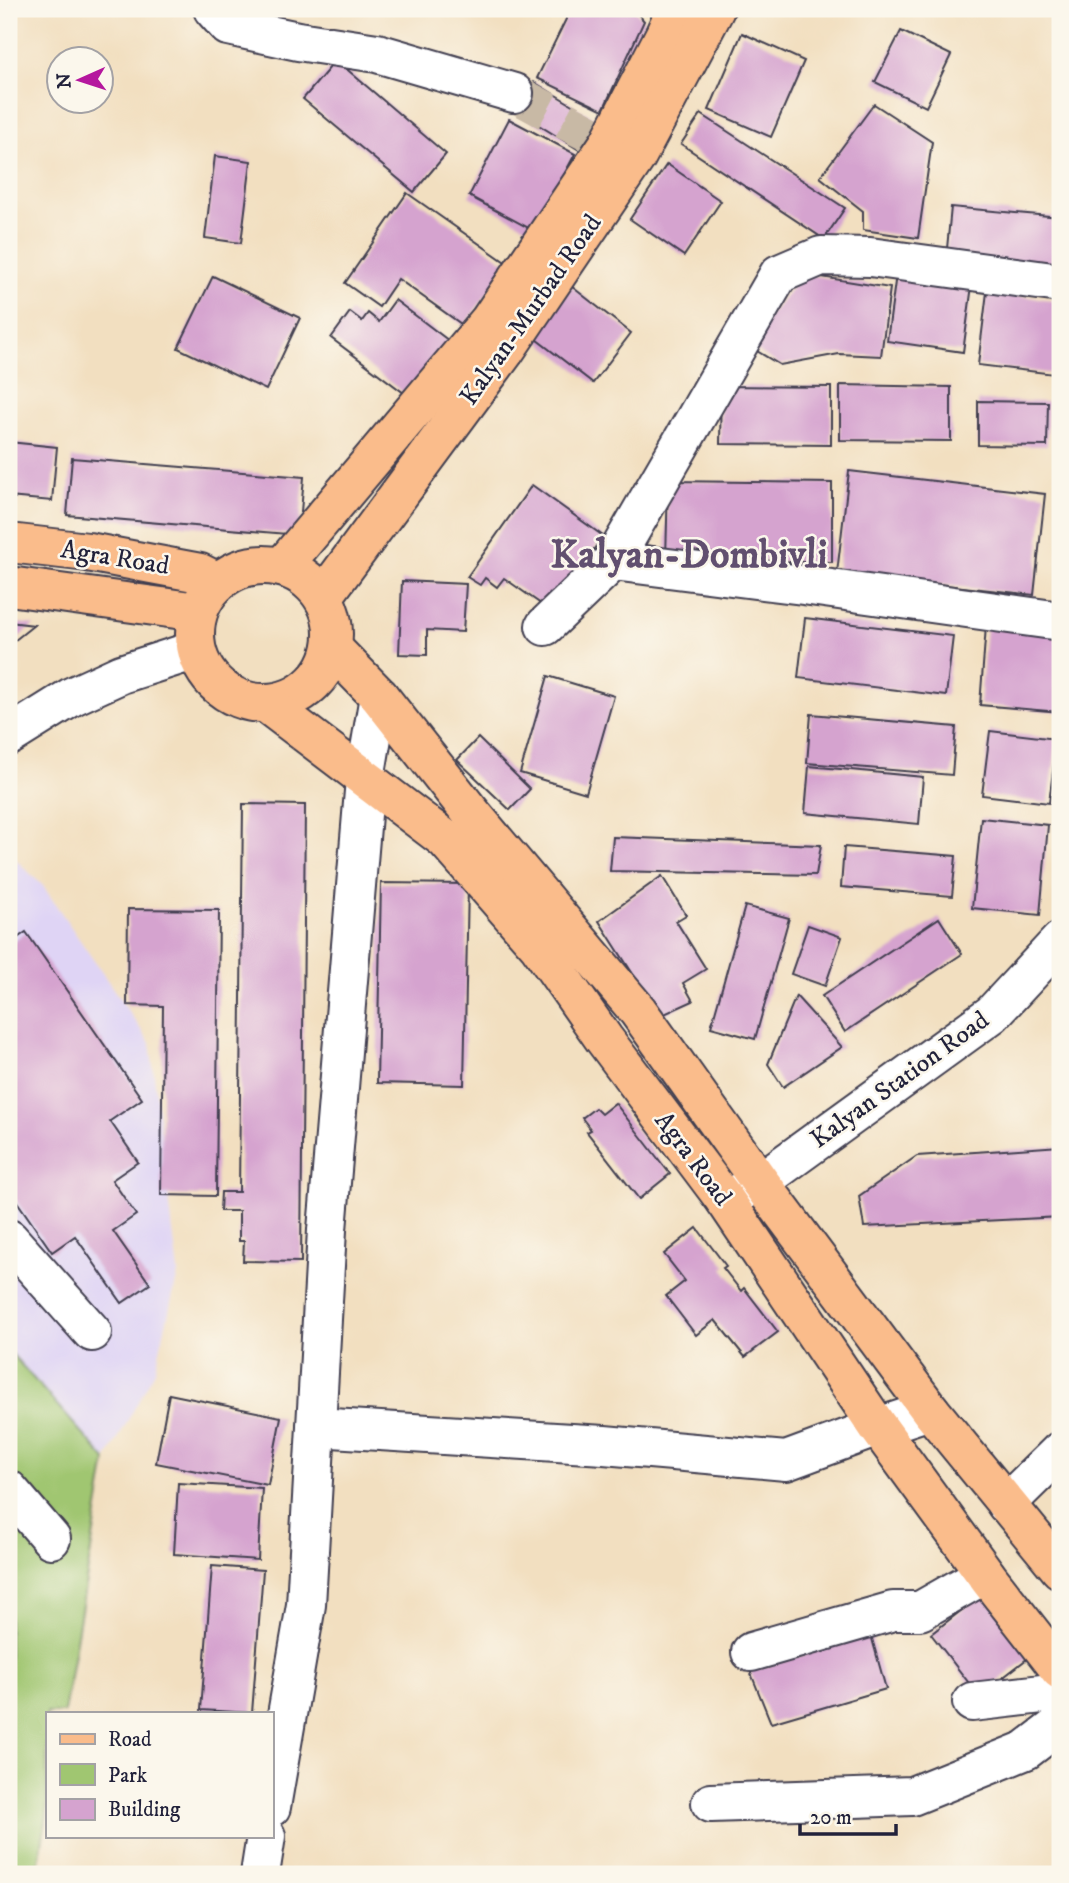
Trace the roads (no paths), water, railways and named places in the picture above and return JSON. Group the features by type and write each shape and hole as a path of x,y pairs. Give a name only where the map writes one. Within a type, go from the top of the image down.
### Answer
{"main road":[{"name":"Kalyan-Murbad Road","path":"323,597 505,351 615,146 676,9"},
{"name":"Kalyan-Murbad Road","path":"282,567 489,321 715,9"},
{"name":"Agra Road","path":"9,543 88,552 200,573 208,597 9,586"},
{"path":"265,564 298,573 323,597 332,622 332,648 326,665 316,680 303,692 286,700 267,704 248,702 230,695 214,683 203,668 196,650 194,631 208,597 232,572 248,566 265,564"},
{"name":"Agra Road","path":"332,648 379,696 468,809 638,1011 760,1182 930,1410 1060,1569"},
{"name":"Agra Road","path":"267,704 445,839 539,946 604,1039 725,1200 878,1427 985,1574 1060,1670"},
{"path":"445,839 468,809"},
{"path":"656,1108 691,1085"}],"street":[{"path":"214,9 228,26 299,41 377,53 514,93"},
{"path":"545,626 613,561 779,274 821,256 870,257 1060,283"},
{"path":"613,561 1060,621"},
{"path":"9,736 85,691 121,674 196,650"},
{"path":"273,1795 306,1605 327,1230 365,779 379,696"},
{"name":"Kalyan Station Road","path":"725,1200 760,1182 992,1014 1060,941"},
{"path":"9,1239 92,1332"},
{"path":"316,1427 604,1445 786,1461 930,1410"},
{"path":"1006,1504 1060,1451"},
{"path":"9,1490 51,1539"},
{"path":"751,1652 893,1611 920,1611 985,1574"},
{"path":"972,1702 1060,1692"},
{"path":"711,1803 912,1796 1026,1749 1060,1724"},
{"path":"260,1874 266,1838"}],"tunnel":[{"path":"514,93 598,138"}],"district":[{"name":"Kalyan-Dombivli","path":"689,556"}]}
